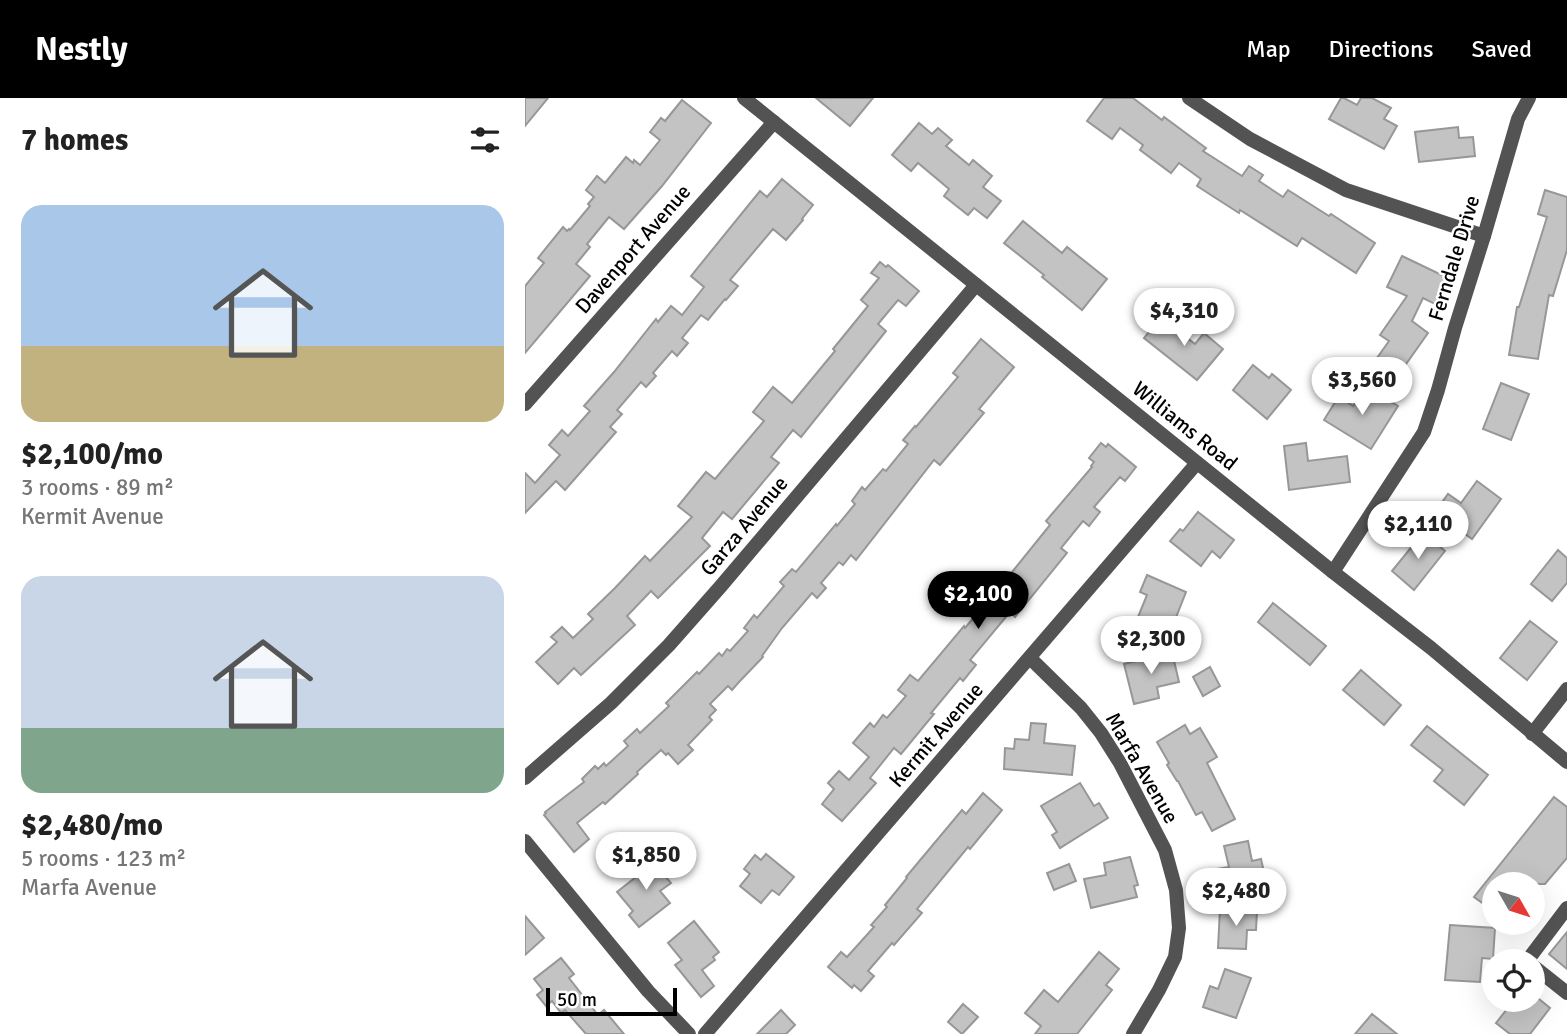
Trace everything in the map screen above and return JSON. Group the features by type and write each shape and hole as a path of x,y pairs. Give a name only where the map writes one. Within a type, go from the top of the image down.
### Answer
{"street":[{"name":"Williams Road","path":"744,98 1431,649 1567,762"},
{"name":"Ferndale Drive","path":"1333,572 1424,432 1518,119 1529,98"},
{"path":"1193,99 1250,139 1346,190 1484,236"},
{"name":"Davenport Avenue","path":"525,404 773,122"},
{"name":"Garza Avenue","path":"525,778 611,703 669,645 976,285"},
{"name":"Kermit Avenue","path":"705,1034 1197,463"},
{"name":"Marfa Avenue","path":"1030,658 1081,708 1120,763 1165,850 1176,890 1179,928 1175,957 1133,1034"},
{"path":"1532,734 1567,689"},
{"path":"525,841 648,990 689,1034"},
{"path":"1536,949 1567,908"},
{"path":"1545,976 1567,993"}],"building":[{"path":"525,98 548,98 525,126"},
{"path":"816,98 873,98 850,126"},
{"path":"1104,98 1133,98 1162,120 1164,117 1206,148 1203,151 1242,176 1249,166 1263,175 1259,181 1283,197 1288,190 1375,243 1356,273 1302,238 1297,246 1197,186 1201,179 1179,163 1171,173 1140,150 1143,145 1120,128 1112,139 1087,121"},
{"path":"1341,98 1357,105 1361,98 1372,98 1391,108 1384,119 1397,126 1384,149 1329,119"},
{"path":"682,100 711,123 624,229 609,217 587,244 590,247 576,264 590,276 525,353 525,286 544,263 538,258 563,227 567,231 570,230 590,206 588,204 594,197 586,190 597,176 605,183 626,157 640,165 660,140 650,132 661,118 665,121"},
{"path":"919,123 932,134 938,128 952,140 946,146 969,165 973,160 992,176 983,187 1001,201 987,218 974,208 968,215 944,196 949,189 918,163 911,171 892,155"},
{"path":"1458,127 1459,138 1473,137 1475,156 1419,162 1415,132"},
{"path":"782,179 813,205 803,220 786,240 773,229 730,280 738,286 726,300 708,320 701,315 682,338 688,343 677,356 672,351 653,373 656,376 646,387 641,382 617,410 622,414 610,427 616,432 565,490 556,481 525,513 525,473 535,483 560,455 549,445 562,430 568,436 590,411 584,406 656,319 658,322 671,306 682,315 704,287 691,276 760,191 767,197"},
{"path":"1545,190 1567,197 1567,250 1553,296 1549,295 1538,359 1509,355 1517,307 1547,217 1538,214"},
{"path":"1023,221 1062,253 1067,247 1107,279 1082,310 1004,243"},
{"path":"1402,256 1448,278 1435,304 1423,298 1412,321 1428,333 1399,374 1377,358 1389,341 1380,335 1407,296 1387,287"},
{"path":"880,262 886,267 888,265 919,291 906,306 898,300 878,324 886,331 801,437 793,430 771,457 779,463 732,519 723,512 702,538 710,546 658,598 651,591 627,616 635,625 581,675 574,668 558,684 536,662 557,642 551,637 562,627 573,638 593,619 588,614 645,556 650,561 692,517 678,506 706,472 715,479 764,421 753,412 773,387 792,403 868,306 861,300 879,278 871,273"},
{"path":"1161,317 1195,344 1204,333 1223,349 1197,380 1144,338"},
{"path":"981,339 1014,367 979,409 984,413 940,465 934,460 856,560 851,555 843,565 839,562 821,583 826,588 817,598 812,593 782,628 763,657 732,690 728,686 710,704 716,710 709,717 712,720 688,745 693,750 678,764 668,753 666,755 661,750 605,804 603,802 577,823 589,839 574,852 544,815 545,812 584,782 582,779 595,766 598,769 604,763 606,766 628,746 624,741 637,729 640,733 669,706 666,703 697,672 699,674 719,653 722,656 727,649 730,651 748,631 744,628 754,615 757,618 784,586 780,582 792,569 796,572 855,504 852,501 862,487 865,490 883,469 886,471 908,444 903,440 958,377 953,373"},
{"path":"1253,365 1269,378 1272,374 1291,390 1267,419 1233,390"},
{"path":"1501,383 1529,394 1511,440 1483,429"},
{"path":"1366,386 1398,406 1371,449 1324,420 1339,396 1353,406"},
{"path":"1101,443 1106,447 1108,444 1136,467 1125,481 1120,477 1094,507 1100,512 1089,526 1083,521 1061,548 1067,553 1015,617 1010,612 970,660 976,665 963,681 960,678 901,754 894,748 870,778 876,783 842,821 822,804 834,789 828,783 839,771 849,780 869,757 853,743 870,723 874,727 883,715 887,718 906,696 898,690 910,675 918,681 987,602 983,599 1000,579 1004,582 1050,525 1046,521 1092,467 1094,462 1089,458"},
{"path":"1306,443 1308,461 1347,456 1350,482 1289,490 1284,446"},
{"path":"1477,481 1501,499 1472,539 1435,512 1448,494 1461,503"},
{"path":"1198,512 1234,540 1220,558 1212,551 1201,566 1170,541 1180,529 1183,531"},
{"path":"1423,533 1445,551 1414,590 1392,571"},
{"path":"1558,550 1567,558 1567,583 1552,601 1531,584"},
{"path":"1147,575 1186,592 1171,630 1138,617 1147,595 1140,592"},
{"path":"1273,603 1326,646 1310,665 1258,622"},
{"path":"1530,621 1557,642 1527,680 1500,658"},
{"path":"1172,652 1179,682 1157,687 1159,698 1134,704 1124,664"},
{"path":"1210,667 1220,686 1203,696 1193,677"},
{"path":"1361,670 1401,705 1384,725 1343,690"},
{"path":"1031,723 1046,724 1044,743 1075,746 1072,775 1004,769 1005,748 1014,749 1015,739 1029,740"},
{"path":"1185,725 1190,734 1200,728 1217,757 1207,763 1235,819 1212,831 1202,812 1196,815 1157,742"},
{"path":"1427,726 1488,775 1464,805 1434,781 1443,770 1411,745"},
{"path":"1080,783 1094,806 1099,803 1108,818 1060,848 1052,835 1057,832 1041,806"},
{"path":"983,793 1002,810 917,909 922,913 868,971 874,976 861,991 854,985 852,988 828,967 841,952 847,957 874,927 871,925 887,907 885,905 906,877 962,810 966,814"},
{"path":"1554,797 1567,807 1567,858 1545,884 1545,872 1494,872"},
{"path":"1248,841 1252,861 1261,859 1266,881 1220,891 1216,869 1229,867 1224,846"},
{"path":"766,854 794,877 779,895 772,890 761,903 740,886 750,874 744,869 755,855 761,860"},
{"path":"648,856 671,883 660,891 670,903 639,927 629,915 633,911 617,892 641,873 635,866"},
{"path":"1130,857 1138,885 1134,886 1137,897 1091,908 1084,879 1106,875 1104,863"},
{"path":"1069,864 1076,881 1054,890 1047,873"},
{"path":"1482,887 1482,903 1474,897"},
{"path":"1220,909 1257,911 1256,930 1247,930 1246,949 1218,948"},
{"path":"525,916 544,938 525,955"},
{"path":"694,921 719,952 713,957 715,960 702,970 714,986 701,997 675,965 682,960 668,943"},
{"path":"1450,925 1482,927 1482,935 1495,935 1494,949 1482,949 1480,982 1445,980"},
{"path":"1567,932 1567,969 1549,954"},
{"path":"1099,952 1119,969 1106,985 1112,990 1077,1034 1035,1034 1041,1026 1025,1013 1044,990 1058,1002"},
{"path":"561,958 574,974 569,978 598,1015 604,1010 624,1034 586,1034 565,1010 561,1013 552,1001 546,1006 537,995 543,990 534,979"},
{"path":"1225,969 1251,978 1236,1018 1203,1007 1210,986 1218,989"},
{"path":"963,1004 978,1017 962,1034 948,1022"},
{"path":"1545,1004 1550,1008 1530,1034 1510,1034 1496,1023 1505,1012 1545,1012"},
{"path":"781,1010 795,1025 786,1034 757,1034"},
{"path":"1372,1014 1397,1034 1355,1034"}]}
